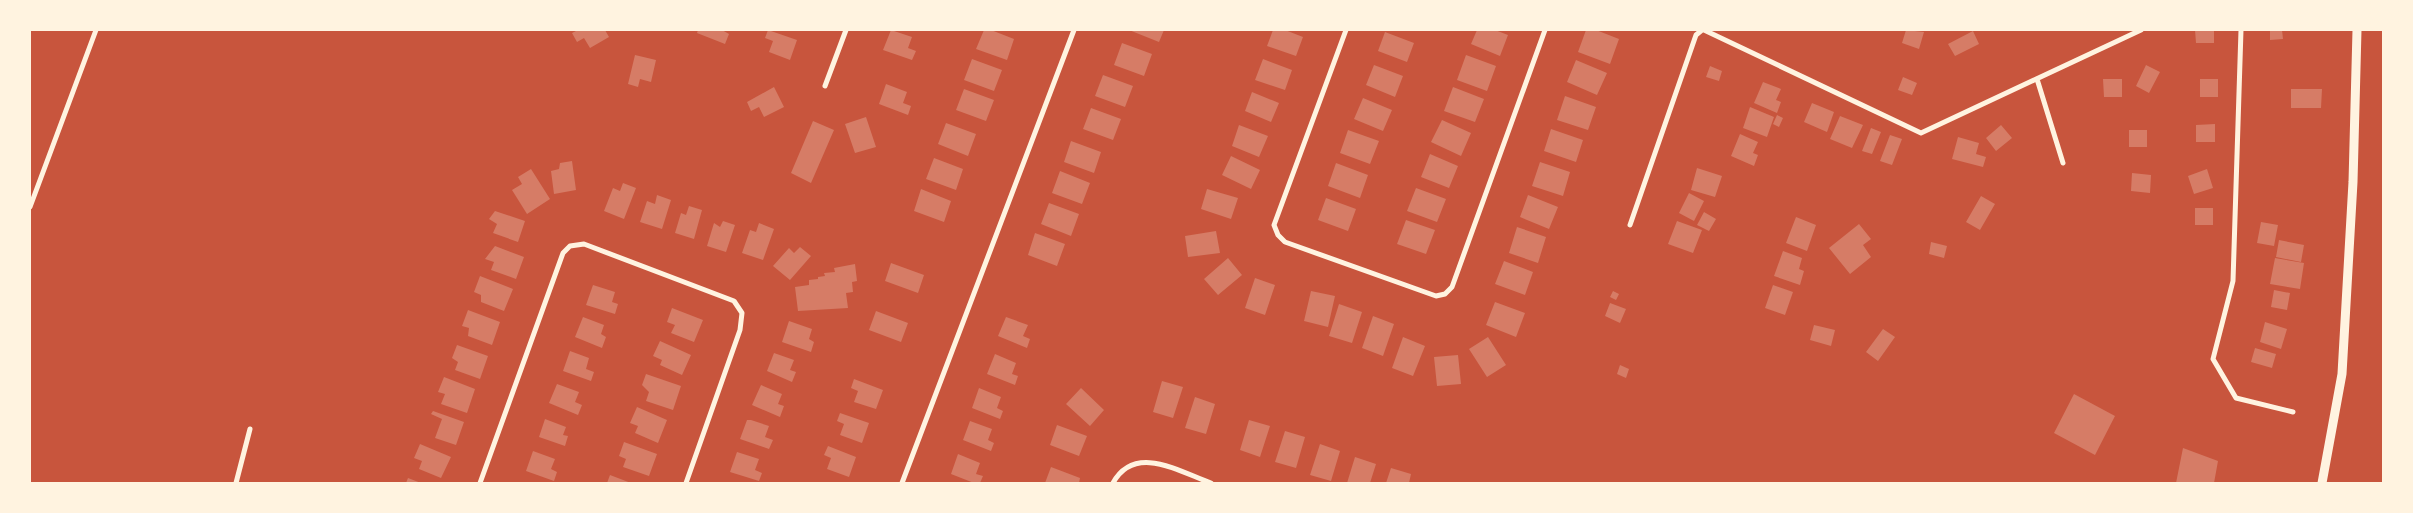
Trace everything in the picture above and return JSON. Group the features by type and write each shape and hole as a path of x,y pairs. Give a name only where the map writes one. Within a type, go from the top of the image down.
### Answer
{"street":[{"path":"30,207 96,30"},
{"path":"826,86 846,30"},
{"path":"902,483 1073,30"},
{"path":"1346,30 1274,224 1278,235 1286,242 1436,296 1445,294 1452,287 1546,30"},
{"path":"1630,225 1696,35 1703,30 1922,133 2141,30"},
{"path":"2241,30 2233,281 2213,359 2236,398 2293,412"},
{"path":"2322,483 2342,374 2353,182 2356,30"},
{"path":"2037,79 2063,163"},
{"path":"480,483 563,253 570,246 584,244 734,301 742,313 740,330 686,483"},
{"path":"236,483 250,429"},
{"path":"1114,483 1117,476 1132,463 1145,461 1211,483"}],"building":[{"path":"578,30 605,30 609,37 590,48 584,38 577,42 572,33"},
{"path":"698,30 722,30 729,34 725,44 697,33"},
{"path":"768,30 797,40 790,60 769,52 773,41 765,38"},
{"path":"891,30 912,37 908,48 916,51 912,60 883,50"},
{"path":"984,30 991,30 1014,39 1007,60 976,49"},
{"path":"1129,30 1164,30 1159,42"},
{"path":"1273,30 1285,30 1303,37 1296,56 1267,46"},
{"path":"1477,30 1495,30 1508,35 1500,56 1471,44"},
{"path":"1586,30 1596,30 1619,39 1610,64 1578,52"},
{"path":"1906,30 1924,32 1919,49 1902,43"},
{"path":"2195,30 2214,30 2214,43 2196,43"},
{"path":"2270,30 2282,30 2283,39 2270,40"},
{"path":"1973,31 1979,44 1955,56 1948,44"},
{"path":"1385,32 1414,43 1407,62 1378,51"},
{"path":"1122,43 1152,54 1144,76 1114,65"},
{"path":"635,55 656,60 651,82 640,79 638,87 628,84"},
{"path":"1466,55 1496,66 1487,91 1457,80"},
{"path":"972,59 1002,70 994,91 964,80"},
{"path":"1263,59 1292,70 1285,90 1255,80"},
{"path":"1576,60 1607,73 1597,95 1567,82"},
{"path":"1374,65 1403,76 1395,97 1366,85"},
{"path":"2146,65 2160,72 2149,93 2136,86"},
{"path":"1710,66 1722,71 1719,81 1706,77"},
{"path":"1103,75 1133,86 1125,107 1095,96"},
{"path":"1903,77 1917,83 1912,95 1898,90"},
{"path":"2103,79 2122,79 2122,97 2104,97"},
{"path":"2200,79 2218,79 2218,97 2200,97"},
{"path":"1763,82 1781,89 1776,100 1781,102 1777,113 1754,103"},
{"path":"886,84 907,92 903,103 911,106 908,115 879,104"},
{"path":"774,87 784,107 764,117 759,107 751,111 747,102"},
{"path":"1453,87 1484,99 1475,122 1444,111"},
{"path":"964,89 994,100 986,121 956,110"},
{"path":"2291,89 2322,89 2321,108 2291,108"},
{"path":"1252,92 1279,103 1271,122 1245,111"},
{"path":"1565,96 1596,107 1588,130 1557,120"},
{"path":"1363,98 1392,110 1383,131 1354,119"},
{"path":"1812,103 1834,112 1827,132 1804,122"},
{"path":"1750,107 1774,117 1767,137 1743,128"},
{"path":"1091,108 1121,119 1113,140 1083,129"},
{"path":"1777,115 1783,118 1779,127 1773,124"},
{"path":"1840,116 1863,125 1852,148 1830,139"},
{"path":"866,117 876,147 855,153 845,124"},
{"path":"1442,120 1471,133 1461,156 1431,142"},
{"path":"813,121 834,130 811,183 791,173"},
{"path":"946,123 976,134 968,156 938,144"},
{"path":"2215,124 2215,142 2196,142 2196,125"},
{"path":"1239,125 1268,136 1259,157 1232,146"},
{"path":"2001,125 2012,138 1996,151 1986,138"},
{"path":"1871,128 1881,132 1872,154 1862,151"},
{"path":"1551,129 1583,140 1576,162 1544,151"},
{"path":"1348,130 1379,141 1370,164 1340,153"},
{"path":"2129,130 2147,130 2147,147 2129,147"},
{"path":"1740,134 1758,142 1753,153 1758,155 1754,166 1731,156"},
{"path":"1890,135 1902,139 1892,165 1880,161"},
{"path":"1958,137 1979,143 1976,154 1986,157 1983,167 1952,159"},
{"path":"1071,141 1101,152 1094,173 1064,162"},
{"path":"1430,154 1458,166 1449,188 1421,177"},
{"path":"1231,156 1260,170 1251,189 1222,175"},
{"path":"934,158 963,169 956,190 926,179"},
{"path":"572,161 576,190 554,194 551,171 559,169 560,163"},
{"path":"1540,162 1570,172 1563,196 1532,186"},
{"path":"1336,163 1368,175 1360,198 1328,186"},
{"path":"1697,168 1722,176 1715,197 1691,190"},
{"path":"531,169 550,199 527,214 512,190 522,184 518,177"},
{"path":"2207,169 2213,188 2194,194 2188,176"},
{"path":"1060,171 1090,183 1082,204 1052,193"},
{"path":"2132,173 2151,175 2150,193 2131,191"},
{"path":"623,183 636,188 624,219 604,211 613,188 620,191"},
{"path":"1416,188 1446,199 1437,222 1407,211"},
{"path":"921,189 951,201 944,222 914,211"},
{"path":"1207,189 1238,198 1231,219 1201,209"},
{"path":"1689,193 1704,201 1694,221 1679,213"},
{"path":"657,195 671,200 662,229 640,222 647,201 655,204"},
{"path":"1528,195 1558,207 1549,229 1520,217"},
{"path":"1981,196 1995,204 1980,230 1966,222"},
{"path":"1326,198 1356,209 1348,231 1318,220"},
{"path":"1049,203 1079,214 1071,236 1041,224"},
{"path":"689,206 702,210 694,239 675,233 681,213 686,215"},
{"path":"2195,208 2213,208 2213,225 2195,225"},
{"path":"495,211 525,221 518,242 493,233 497,224 489,219"},
{"path":"1704,212 1716,219 1709,231 1697,225"},
{"path":"1796,217 1816,225 1807,251 1786,243"},
{"path":"1406,220 1435,230 1426,254 1397,244"},
{"path":"723,221 735,225 726,252 707,246 714,223 720,227"},
{"path":"1677,221 1702,230 1693,253 1668,244"},
{"path":"2261,222 2278,225 2274,246 2257,243"},
{"path":"759,223 774,229 763,260 742,253 750,230 756,232"},
{"path":"1859,224 1871,239 1863,245 1871,257 1850,274 1829,248"},
{"path":"1517,227 1546,237 1538,263 1509,253"},
{"path":"1216,231 1220,253 1188,257 1185,236"},
{"path":"1035,233 1065,244 1057,266 1028,255"},
{"path":"2279,240 2304,245 2301,262 2276,257"},
{"path":"1931,242 1947,246 1944,258 1929,254"},
{"path":"495,246 524,257 516,279 491,270 494,262 485,259"},
{"path":"800,247 811,256 790,280 773,266 789,248 794,253"},
{"path":"1783,251 1802,258 1799,269 1804,271 1800,285 1774,276"},
{"path":"1228,258 1242,275 1218,295 1204,279"},
{"path":"2275,258 2304,263 2300,289 2270,284"},
{"path":"1504,261 1533,272 1525,295 1495,284"},
{"path":"891,263 924,275 918,293 885,281"},
{"path":"855,264 857,281 852,282 853,292 846,293 848,308 798,311 795,287 809,285 809,280 825,276 824,273 835,272 834,268"},
{"path":"480,276 513,289 504,311 481,302 481,295 474,292"},
{"path":"1255,278 1275,285 1265,315 1245,308"},
{"path":"593,285 615,292 612,302 618,304 615,314 586,305"},
{"path":"1773,285 1793,292 1785,315 1765,308"},
{"path":"2274,290 2290,293 2287,310 2271,307"},
{"path":"1311,291 1335,296 1328,327 1304,321"},
{"path":"1613,291 1619,294 1616,300 1610,297"},
{"path":"1495,302 1525,313 1516,337 1486,325"},
{"path":"1610,303 1626,309 1620,323 1605,316"},
{"path":"1339,304 1362,312 1352,343 1329,336"},
{"path":"672,308 703,320 694,342 671,333 675,325 667,322"},
{"path":"468,310 500,322 492,345 468,336 469,328 462,326"},
{"path":"876,311 908,323 901,342 869,330"},
{"path":"1373,316 1394,324 1383,356 1362,348"},
{"path":"583,317 604,325 601,334 606,337 602,348 575,337"},
{"path":"1006,317 1028,325 1023,336 1030,339 1027,348 998,336"},
{"path":"789,321 812,329 809,339 814,342 811,352 782,342"},
{"path":"2265,322 2287,329 2281,349 2260,342"},
{"path":"1814,325 1835,330 1831,346 1810,340"},
{"path":"1883,329 1895,337 1878,361 1866,352"},
{"path":"1403,337 1425,346 1413,376 1392,368"},
{"path":"1488,337 1506,365 1487,377 1469,349"},
{"path":"660,341 691,355 682,375 660,365 662,360 653,356"},
{"path":"457,345 488,356 480,379 455,370 458,362 452,358"},
{"path":"2255,348 2276,354 2272,368 2251,362"},
{"path":"570,351 589,358 586,369 594,372 591,381 563,371"},
{"path":"774,353 794,360 790,370 796,372 792,382 767,371"},
{"path":"995,354 1016,363 1012,374 1018,376 1015,385 987,374"},
{"path":"1458,355 1461,384 1437,386 1434,357"},
{"path":"1620,365 1629,369 1626,378 1617,374"},
{"path":"646,374 681,386 673,410 646,401 649,392 642,385"},
{"path":"444,377 475,389 467,413 441,404 445,394 438,392"},
{"path":"854,379 883,390 876,409 854,402 858,391 851,388"},
{"path":"1162,381 1183,387 1173,418 1153,412"},
{"path":"557,384 579,392 575,402 582,405 578,415 549,403"},
{"path":"761,385 782,394 778,404 784,406 780,417 752,405"},
{"path":"979,388 1001,397 997,408 1003,411 1000,419 972,408"},
{"path":"1081,388 1104,410 1090,426 1066,404"},
{"path":"2074,394 2115,416 2095,455 2054,433"},
{"path":"1195,397 1215,404 1206,434 1185,428"},
{"path":"637,407 667,420 658,443 635,433 638,426 630,423"},
{"path":"433,411 464,422 456,445 435,438 442,419 431,414"},
{"path":"840,413 869,423 862,443 840,435 844,424 837,421"},
{"path":"545,419 566,427 563,435 568,436 565,446 539,437"},
{"path":"747,420 769,426 765,437 773,440 769,449 740,439"},
{"path":"1249,420 1270,426 1260,457 1240,450"},
{"path":"970,421 992,429 988,440 994,443 991,451 963,440"},
{"path":"1057,425 1087,436 1079,456 1050,445"},
{"path":"1285,431 1305,437 1296,468 1275,462"},
{"path":"624,442 657,454 649,476 623,467 626,459 619,456"},
{"path":"420,444 451,457 441,478 419,469 422,461 414,458"},
{"path":"1320,444 1340,451 1331,481 1310,475"},
{"path":"828,446 856,457 849,477 827,469 831,458 824,455"},
{"path":"2183,448 2218,461 2214,483 2176,483"},
{"path":"533,451 555,459 551,469 557,472 554,481 526,471"},
{"path":"737,452 759,459 755,470 762,473 759,481 730,472"},
{"path":"958,454 980,463 976,474 983,476 980,483 974,483 951,474"},
{"path":"1355,457 1376,464 1370,483 1347,483"},
{"path":"1051,467 1080,478 1079,483 1045,483"},
{"path":"1391,468 1411,474 1409,483 1386,483"},
{"path":"610,475 631,483 607,483"},
{"path":"408,478 421,483 406,483"}]}
